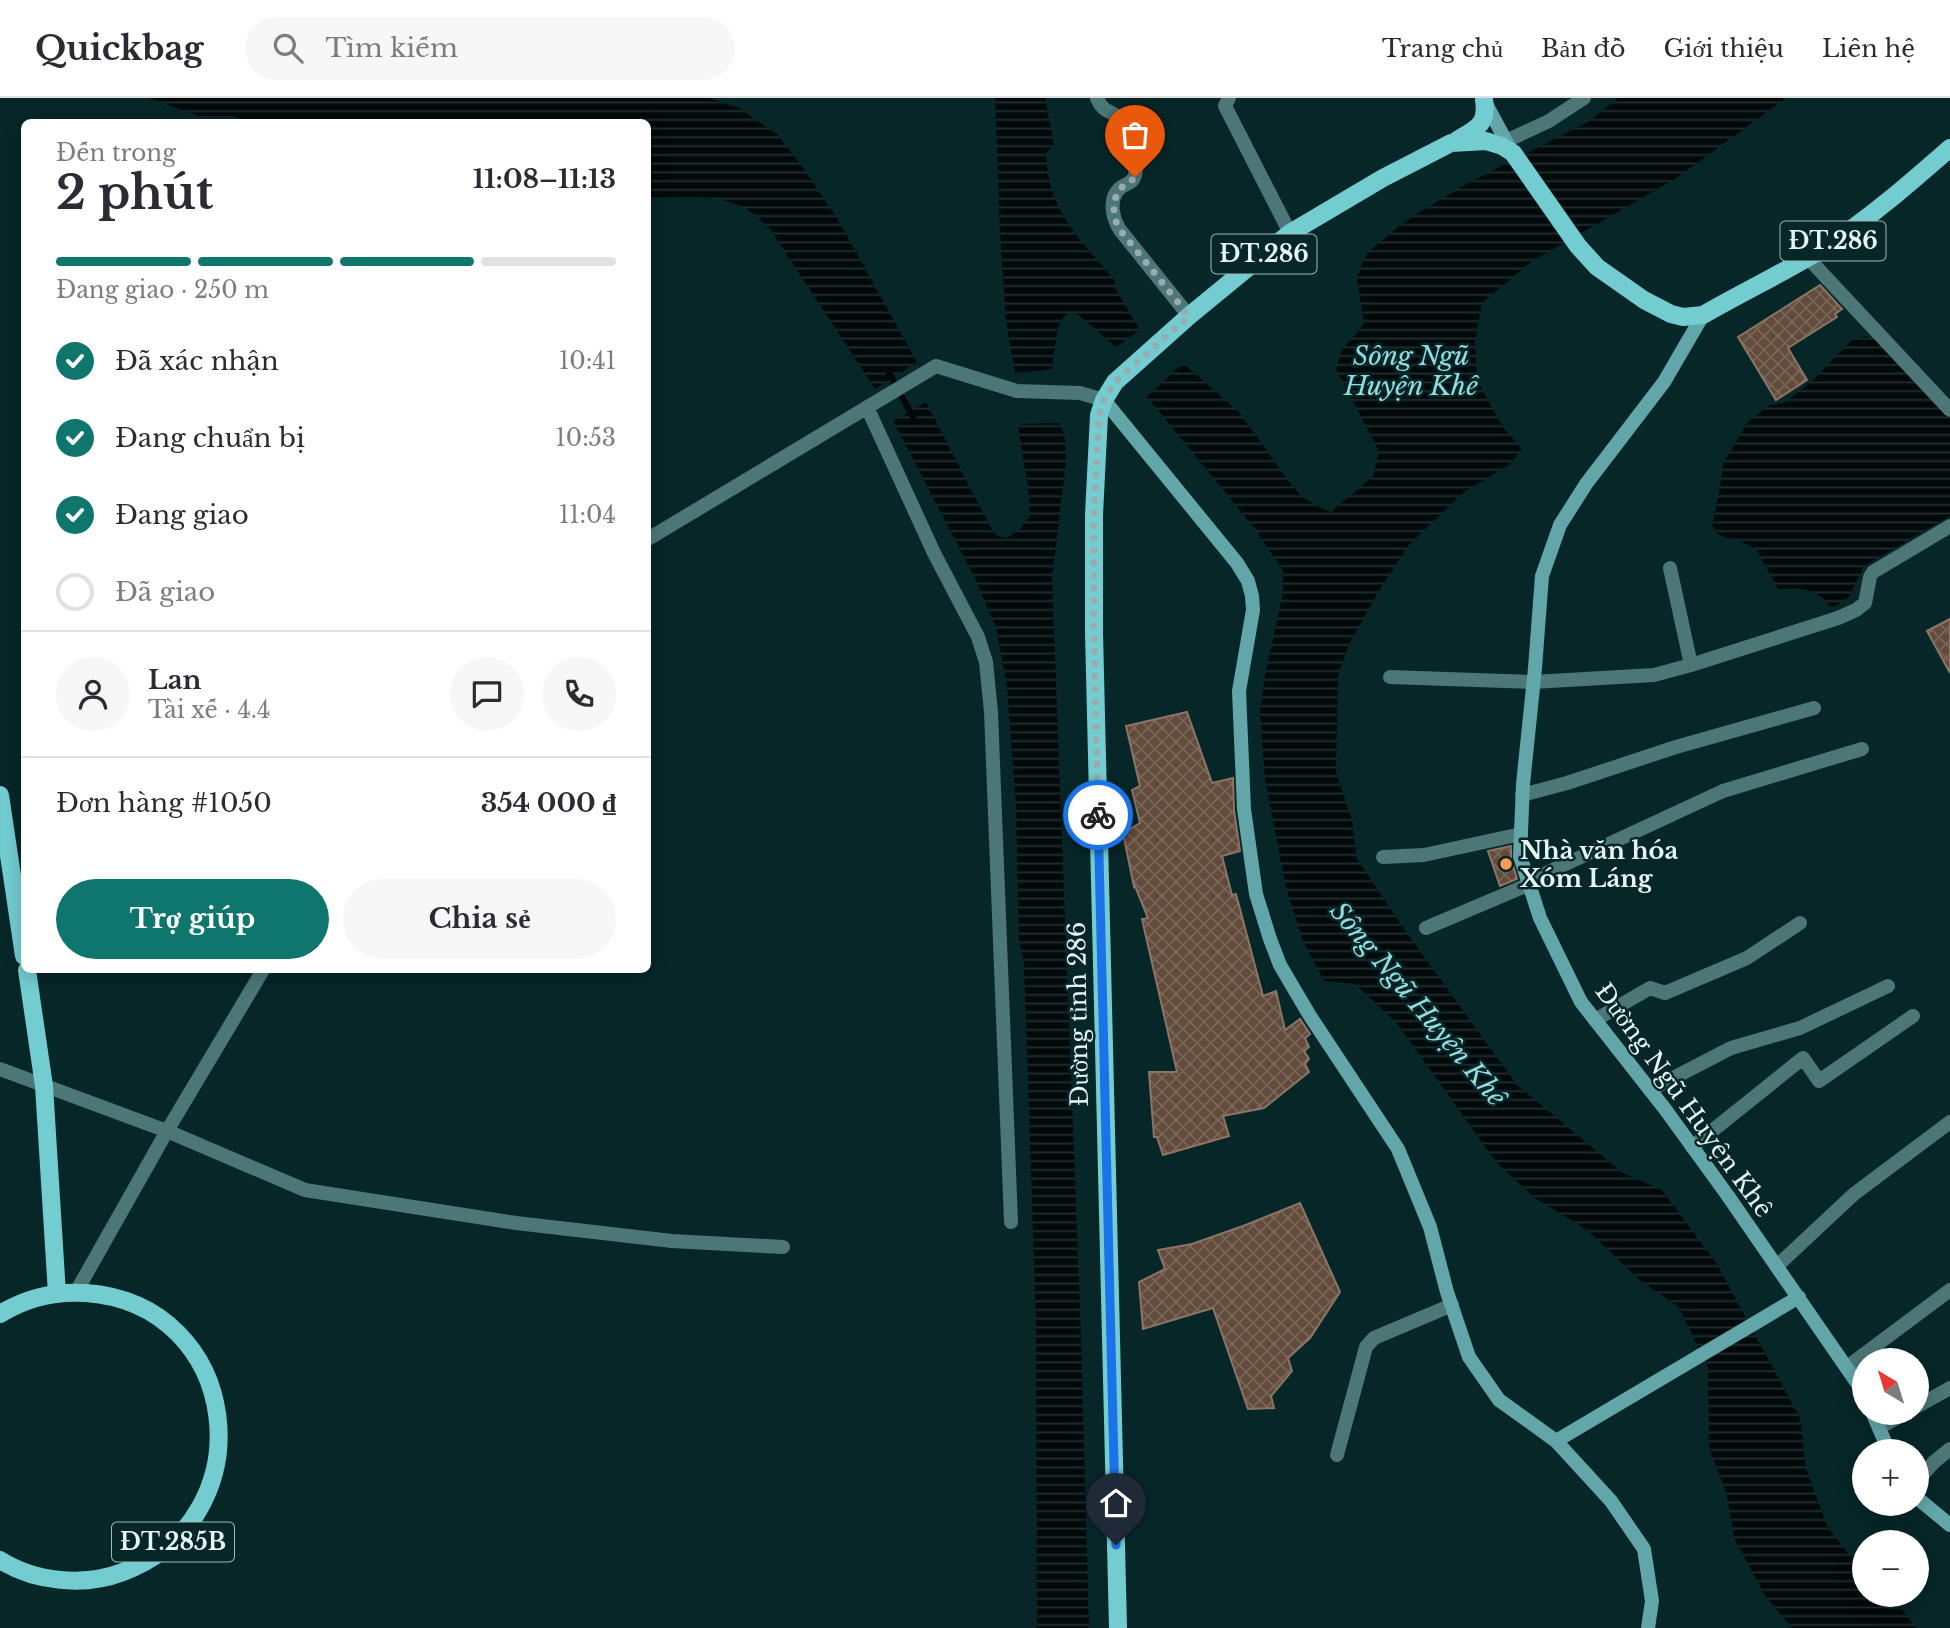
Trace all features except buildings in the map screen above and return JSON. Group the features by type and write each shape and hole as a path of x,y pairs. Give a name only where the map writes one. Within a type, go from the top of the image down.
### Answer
{"main road":[{"name":"ĐT.286","path":"1104,400 1115,382 1189,316 1290,233 1383,178 1474,130 1486,113 1483,99"},
{"name":"ĐT.286","path":"1451,144 1486,141 1510,147"},
{"path":"1510,147 1578,246 1597,267 1657,307 1683,317 1703,315"},
{"name":"ĐT.286","path":"1703,315 1824,248 1913,181 1950,148"},
{"name":"Đường tỉnh 286","path":"1104,400 1099,415 1094,514 1094,632 1118,1628"},
{"path":"0,794 21,936"},
{"path":"27,973 44,1086 57,1294"},
{"name":"ĐT.285B","path":"0,1314 20,1304 76,1292 113,1297 130,1303 161,1320 185,1343 204,1370 215,1402 220,1434 216,1468 205,1499 187,1527 163,1550 134,1567 103,1578 69,1581 36,1575 0,1560"}],"street":[{"path":"1097,98 1105,111 1125,121 1136,167 1135,177 1119,189 1115,198 1112,209 1114,221 1189,316"},
{"path":"1228,98 1225,106 1290,233"},
{"path":"1483,99 1510,147 1577,100"},
{"path":"1807,257 1950,410"},
{"name":"Đường Ngũ Huyện Khê","path":"1703,315 1664,382 1586,484 1560,525 1542,576 1522,795 1520,856 1540,918 1581,1002 1692,1147 1852,1375"},
{"path":"651,537 936,366 1017,391 1080,393 1104,400 1237,563 1248,581 1253,610 1240,682 1244,809 1256,894 1280,965 1310,1016 1398,1149 1430,1227 1469,1357 1499,1400 1556,1441 1611,1501 1644,1549 1652,1601 1648,1628"},
{"path":"873,403 934,553 978,637 986,662 991,712 1011,1222"},
{"path":"1390,677 1534,682 1654,675 1838,618 1856,610 1865,603 1873,572 1950,526"},
{"path":"1670,568 1691,665"},
{"path":"1522,795 1814,708"},
{"path":"1426,928 1529,883 1723,791 1862,749"},
{"path":"1383,857 1424,855 1521,834"},
{"path":"1595,1020 1650,988 1665,993 1748,958 1800,923"},
{"path":"76,1292 167,1131 261,973"},
{"path":"1650,1090 1731,1048 1800,1028 1888,985"},
{"path":"1692,1147 1803,1058 1819,1081 1913,1016"},
{"path":"0,1069 167,1131 305,1191 516,1223 671,1241 783,1247"},
{"path":"1777,1266 1854,1194 1950,1122"},
{"path":"1847,1367 1950,1290"},
{"path":"1556,1441 1799,1297"},
{"path":"1337,1455 1366,1347 1374,1338 1452,1305"},
{"path":"1929,1400 1950,1388"},
{"path":"1878,1425 1884,1439"},
{"path":"1879,1428 1884,1425"},
{"path":"1929,1468 1950,1449"},
{"path":"1929,1508 1950,1525"}],"water":[{"path":"148,98 709,98 739,108 777,134 804,169 840,223 917,362 875,389 770,229 754,214 730,202 716,199 651,199 651,119 240,119 233,116 199,116"},
{"path":"995,98 1045,98 1054,145 1046,153 1048,174 1059,209 1078,237 1115,281 1115,288 1140,330 1116,347 1076,313 1069,313 1059,325 1052,369 1015,373 1006,321"},
{"name":"Sông Ngũ Huyện Khê","path":"1618,98 1786,98 1675,179 1531,262 1482,303 1475,342 1477,380 1502,426 1522,449 1509,465 1464,492 1409,545 1382,586 1349,644 1338,675 1336,772 1352,820 1357,859 1517,1085 1623,1173 1662,1190 1717,1264 1800,1418 1806,1468 1828,1528 1852,1558 1852,1607 1902,1609 1916,1628 1792,1628 1766,1597 1735,1540 1726,1492 1709,1448 1708,1368 1679,1307 1641,1281 1587,1230 1535,1198 1496,1162 1396,1022 1355,984 1324,981 1303,941 1286,888 1265,779 1260,711 1283,593 1283,571 1256,530 1147,397 1183,363 1239,412 1301,496 1331,512 1373,476 1379,451 1336,369 1342,349 1364,322 1357,279 1368,252 1418,213 1470,182 1588,122"},
{"path":"1866,336 1888,347 1950,418 1950,516 1864,566 1849,597 1830,607 1814,592 1778,589 1756,549 1718,534 1712,525 1723,464 1748,422 1769,405 1783,403 1791,398 1853,339"},
{"path":"926,402 997,536 1007,538 1019,530 1030,516 1018,427 1023,424 1060,423 1065,442 1066,462 1052,578 1081,1336 1089,1628 1037,1628 1036,1320 1024,963 1019,940 1016,807 1007,687 996,628 974,576 893,421"}],"waterway":[{"path":"888,371 913,417"}],"way so far":[{"path":"1098,815 1094,514 1099,415 1115,382 1189,316 1114,221 1112,209 1119,189 1135,177"}],"place":[{"name":"Nhà văn hóa Xóm Láng","path":"1506,864"}],"route":[{"path":"1098,815 1116,1545"}]}
